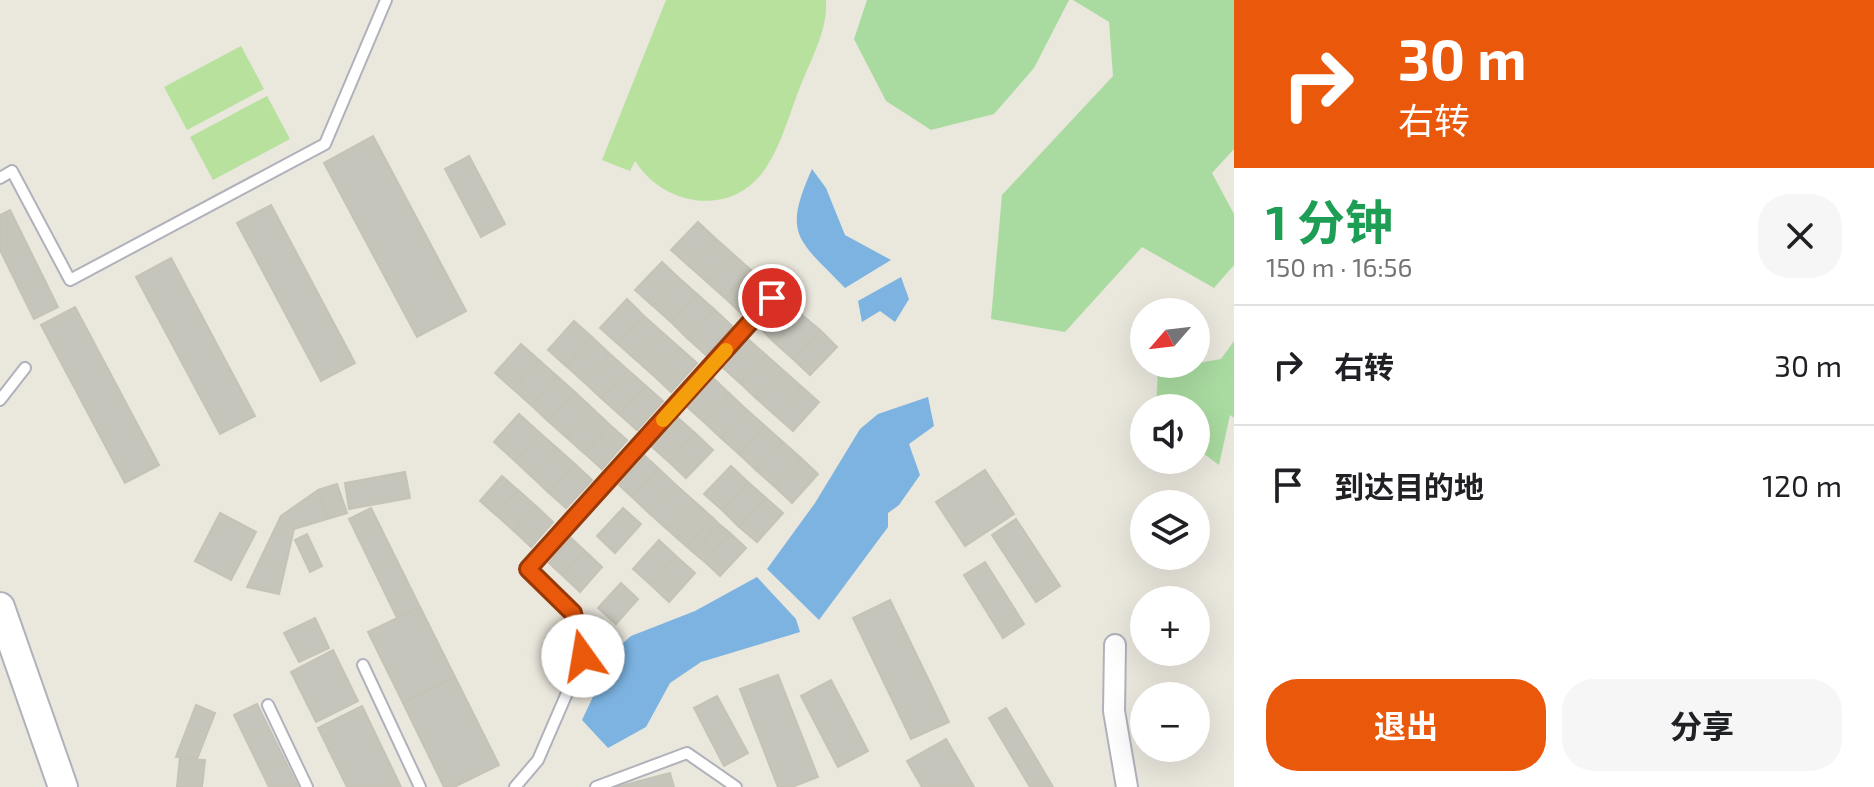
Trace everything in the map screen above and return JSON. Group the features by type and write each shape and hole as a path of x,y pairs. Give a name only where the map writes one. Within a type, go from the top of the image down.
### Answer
{"street":[{"path":"0,607 63,787"},
{"path":"1115,645 1114,711 1127,787"}],"lane":[{"path":"0,178 12,171 70,280 325,144 386,0"},
{"path":"515,787 538,760 583,656 573,613 528,569 772,298"},
{"path":"0,400 25,368"},
{"path":"363,665 420,787"},
{"path":"268,705 307,787"},
{"path":"596,787 687,753 736,787"}],"green space":[{"path":"666,0 826,0 818,44 772,157 753,183 737,194 719,200 700,201 664,189 648,177 635,161 630,171 602,160"},
{"path":"867,0 1069,0 1034,68 994,114 931,130 886,101 854,39"},
{"path":"1073,0 1234,0 1234,149 1212,173 1234,214 1234,265 1214,288 1142,247 1065,332 991,319 1002,195 1113,76 1109,22"},
{"path":"241,46 264,89 187,130 164,87"},
{"path":"267,96 290,139 213,180 190,137"},
{"path":"1234,341 1234,418 1230,415 1219,465 1210,458 1210,394 1157,394 1158,378 1210,378 1210,361 1221,359"}],"water":[{"path":"812,169 826,188 845,235 891,260 845,288 816,258 800,235 798,209"},
{"path":"901,277 909,299 895,322 880,311 862,322 858,301"},
{"path":"928,397 934,426 909,444 920,475 899,505 888,513 888,527 819,620 767,569 815,503 860,429 878,414"},
{"path":"757,577 796,619 800,632 701,662 670,683 646,727 608,748 582,720 615,650 631,636 695,611"}],"building":[{"path":"373,136 466,311 417,337 324,163"},
{"path":"469,156 505,224 481,237 445,169"},
{"path":"271,205 355,363 321,381 237,223"},
{"path":"10,210 58,307 34,319 0,250 0,215"},
{"path":"698,222 715,238 689,266 671,250"},
{"path":"715,238 733,254 707,282 689,266"},
{"path":"733,254 751,270 725,298 707,282"},
{"path":"171,258 255,416 220,434 136,277"},
{"path":"662,262 679,278 653,306 635,290"},
{"path":"751,270 768,286 742,314 725,298"},
{"path":"679,278 697,294 671,322 653,306"},
{"path":"697,294 715,310 688,339 671,322"},
{"path":"784,298 801,314 775,343 758,326"},
{"path":"627,299 644,316 618,344 600,328"},
{"path":"75,307 159,465 125,483 41,325"},
{"path":"715,310 732,326 706,355 688,339"},
{"path":"801,314 820,330 793,359 775,343"},
{"path":"644,316 662,332 636,360 618,344"},
{"path":"574,321 592,337 566,366 548,350"},
{"path":"820,330 837,347 810,375 793,359"},
{"path":"662,332 680,348 654,376 636,360"},
{"path":"592,337 610,354 584,382 566,366"},
{"path":"748,339 766,355 740,383 722,367"},
{"path":"521,344 539,360 513,389 495,373"},
{"path":"680,348 697,363 671,392 654,376"},
{"path":"610,354 628,370 601,398 584,382"},
{"path":"766,355 784,371 757,399 740,383"},
{"path":"539,360 557,376 531,405 513,389"},
{"path":"628,370 646,386 619,414 601,398"},
{"path":"784,371 802,387 775,415 757,399"},
{"path":"557,376 575,392 548,421 531,405"},
{"path":"712,377 730,394 704,422 686,406"},
{"path":"646,386 663,401 637,430 619,414"},
{"path":"802,387 819,402 793,431 775,415"},
{"path":"575,392 593,409 566,437 548,421"},
{"path":"730,394 747,410 721,438 704,422"},
{"path":"593,409 610,425 584,453 566,437"},
{"path":"747,410 765,426 739,454 721,438"},
{"path":"519,414 540,433 515,461 494,442"},
{"path":"677,417 695,433 669,462 651,446"},
{"path":"610,425 627,440 602,469 584,453"},
{"path":"765,426 783,442 757,471 739,454"},
{"path":"540,433 557,448 531,476 515,461"},
{"path":"695,433 713,450 686,478 669,462"},
{"path":"783,442 801,458 774,486 757,471"},
{"path":"557,448 575,464 549,493 531,476"},
{"path":"645,456 658,468 632,497 619,485"},
{"path":"801,458 818,474 792,503 774,486"},
{"path":"575,464 592,480 566,508 549,493"},
{"path":"731,466 748,482 722,510 704,494"},
{"path":"658,468 676,485 650,514 632,497"},
{"path":"985,470 1014,514 965,546 936,502"},
{"path":"405,472 410,498 349,509 345,483"},
{"path":"502,476 518,490 496,515 480,501"},
{"path":"748,482 766,498 739,527 722,510"},
{"path":"337,484 347,513 327,519 318,490"},
{"path":"676,485 694,501 668,530 650,514"},
{"path":"318,490 327,519 294,529 279,594 247,587 281,516"},
{"path":"518,490 536,506 514,531 496,515"},
{"path":"766,498 783,513 757,542 739,527"},
{"path":"694,501 703,509 677,538 668,530"},
{"path":"536,506 553,522 531,547 514,531"},
{"path":"371,508 420,607 397,618 349,519"},
{"path":"623,508 641,524 615,553 597,536"},
{"path":"703,509 712,517 686,546 677,538"},
{"path":"220,513 256,532 231,580 195,561"},
{"path":"712,517 719,524 694,553 686,546"},
{"path":"1016,519 1060,586 1036,602 992,535"},
{"path":"719,524 730,533 705,562 694,553"},
{"path":"730,533 746,548 720,576 705,562"},
{"path":"307,534 322,566 310,572 295,540"},
{"path":"571,538 585,551 562,575 549,563"},
{"path":"659,540 676,556 651,585 633,569"},
{"path":"585,551 602,567 580,592 562,575"},
{"path":"676,556 695,573 669,602 651,585"},
{"path":"985,562 1024,624 1003,638 964,575"},
{"path":"621,583 638,599 616,624 598,608"},
{"path":"890,600 949,722 911,739 853,618"},
{"path":"420,607 455,677 403,703 368,632"},
{"path":"315,618 329,648 299,662 284,633"},
{"path":"333,650 358,701 316,722 291,672"},
{"path":"778,675 818,777 792,787 778,787 740,689"},
{"path":"455,677 499,765 454,787 444,787 403,703"},
{"path":"831,680 868,751 838,767 801,696"},
{"path":"717,696 748,753 724,766 694,708"},
{"path":"257,704 298,787 269,787 234,715"},
{"path":"196,705 215,713 197,759 176,757"},
{"path":"362,706 401,787 347,787 318,728"},
{"path":"1006,708 1053,787 1030,787 989,718"},
{"path":"946,739 974,787 922,787 907,761"},
{"path":"180,757 205,760 202,787 177,787"},
{"path":"670,773 674,787 617,787"}],"slow traffic":[{"path":"663,420 726,350"}],"route":[{"path":"583,656 573,613 528,569 772,298"}]}
